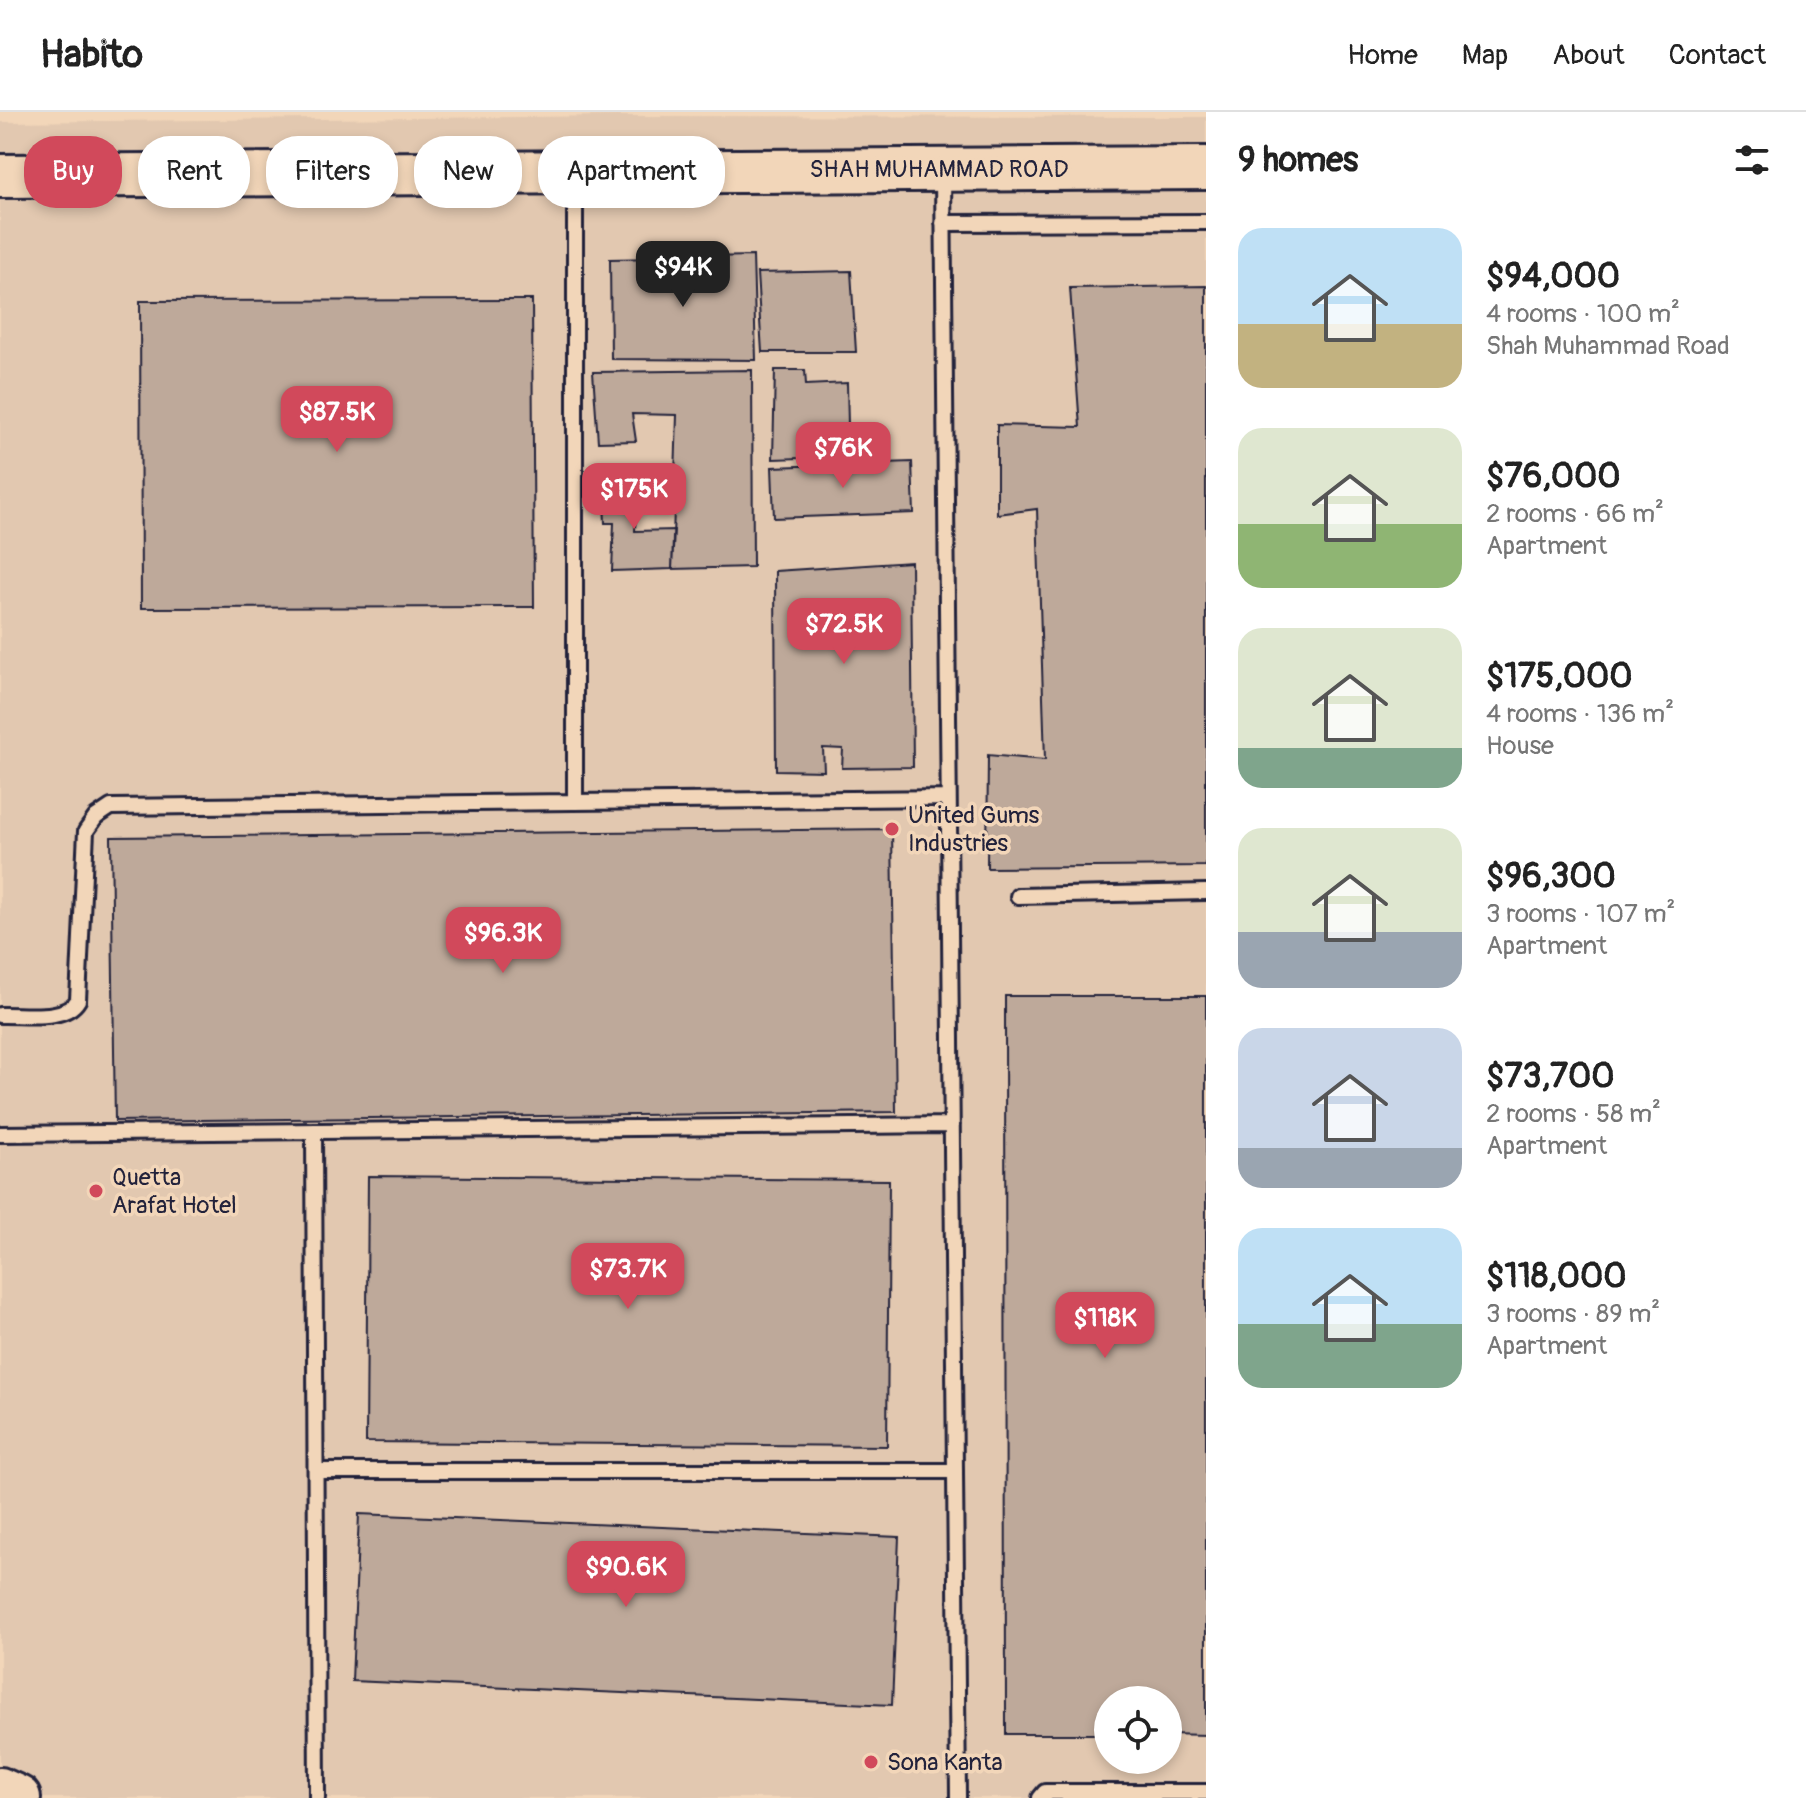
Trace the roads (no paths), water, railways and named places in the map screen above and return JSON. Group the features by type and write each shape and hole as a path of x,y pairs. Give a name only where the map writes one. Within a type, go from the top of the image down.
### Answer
{"street":[{"name":"SHAH MUHAMMAD ROAD","path":"725,171 1206,168"},
{"name":"SHAH MUHAMMAD ROAD","path":"0,176 538,172"}],"lane":[{"path":"943,169 958,1798"},
{"path":"575,208 575,802"},
{"path":"943,223 1206,222"},
{"path":"0,1015 63,1013 73,1009 78,1000 86,831 96,817 111,807 948,798"},
{"path":"1018,896 1206,892"},
{"path":"0,1134 952,1125"},
{"path":"314,1131 318,1471 317,1798"},
{"path":"318,1471 955,1471"},
{"path":"1040,1798 1045,1792 1206,1792"}],"place":[{"name":"United Gums Industries","path":"892,829"},
{"name":"Quetta Arafat Hotel","path":"96,1191"},
{"name":"Sona Kanta","path":"871,1762"}]}
